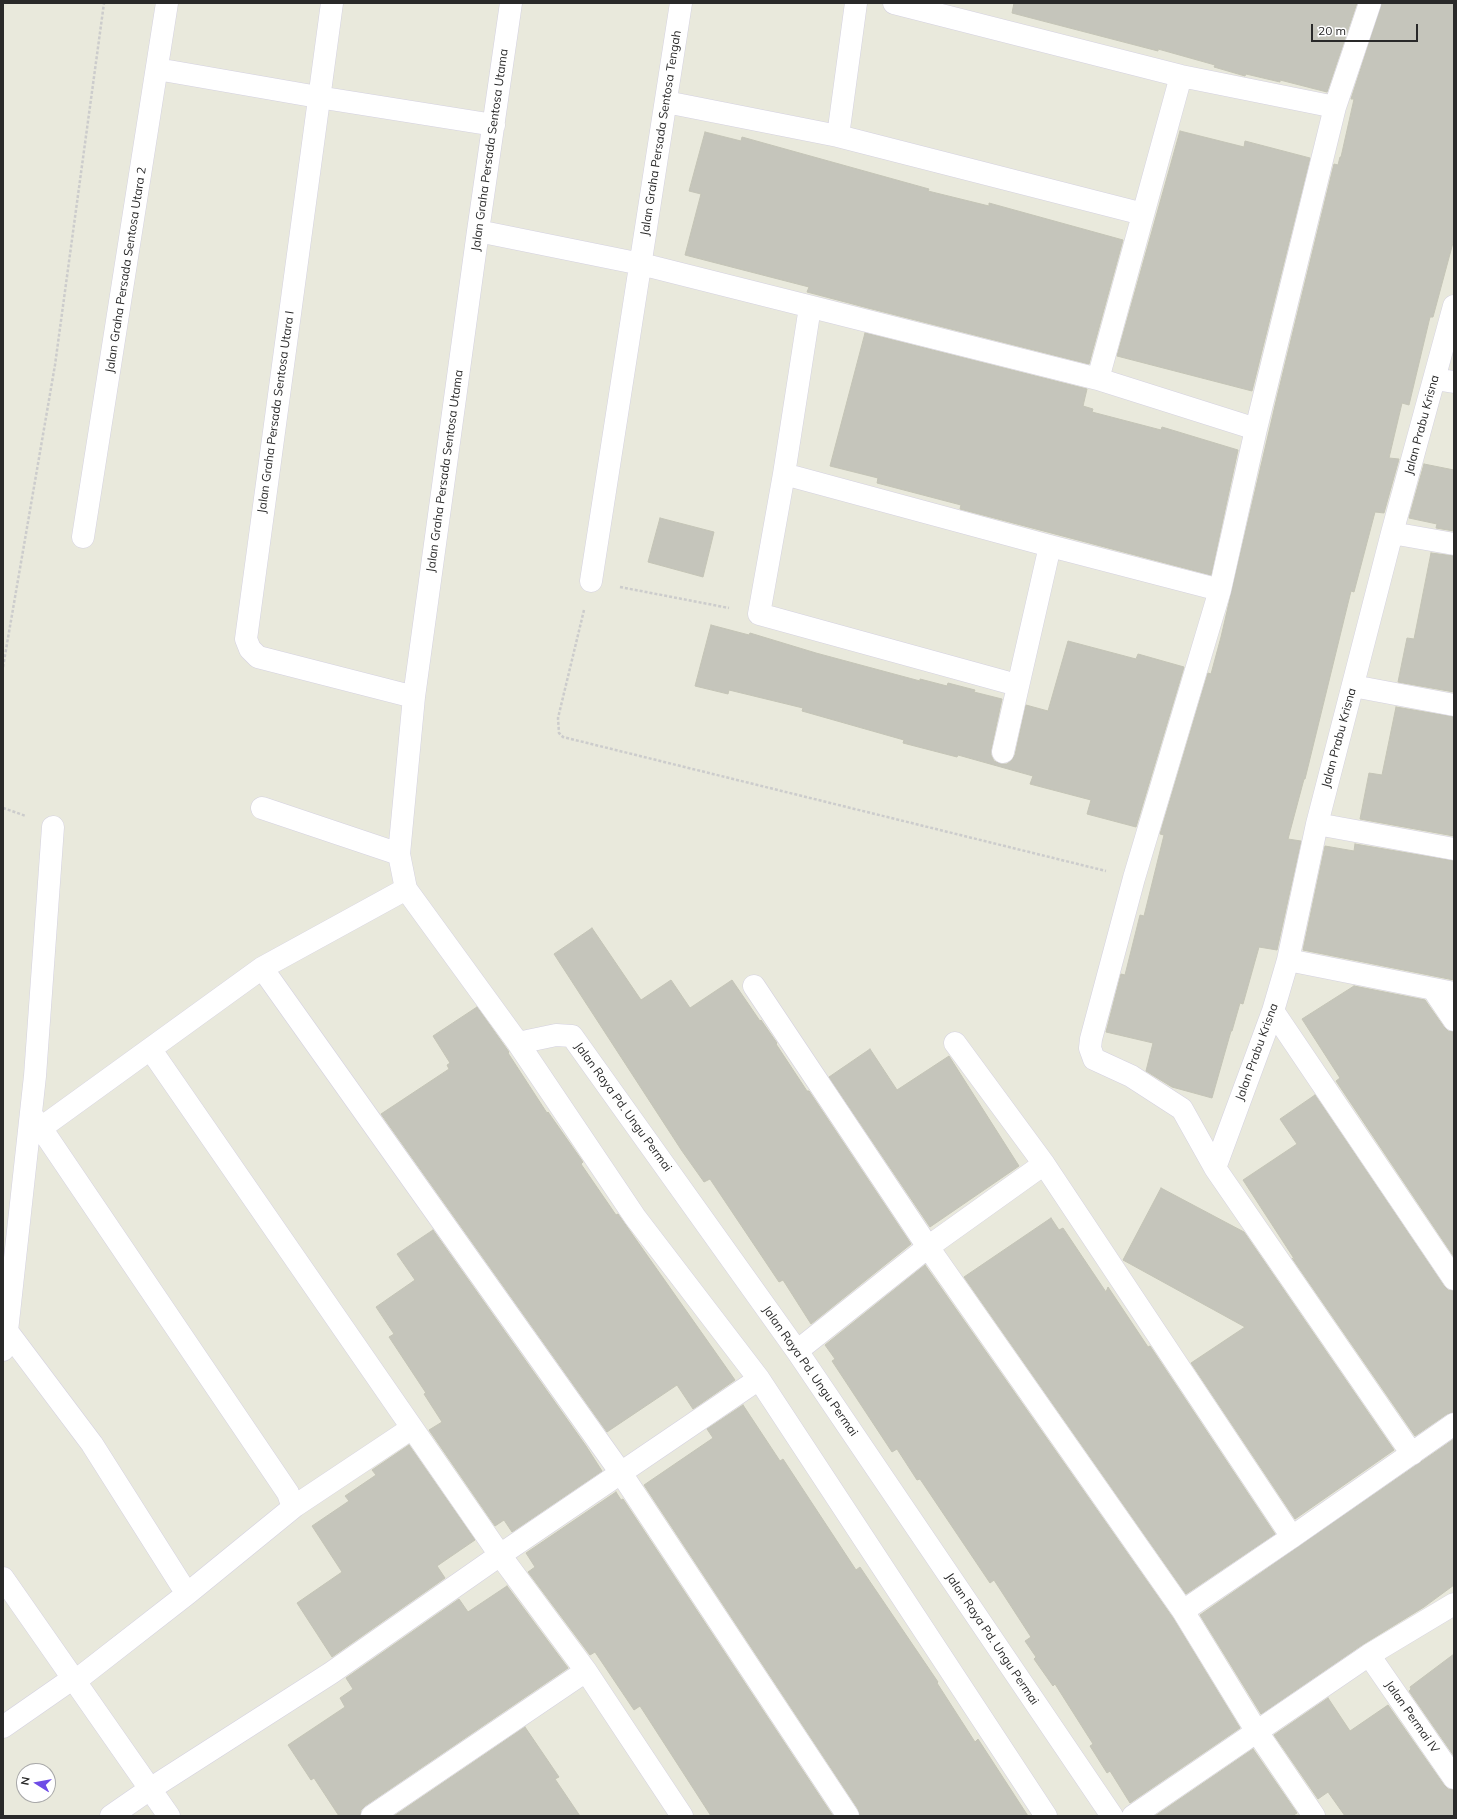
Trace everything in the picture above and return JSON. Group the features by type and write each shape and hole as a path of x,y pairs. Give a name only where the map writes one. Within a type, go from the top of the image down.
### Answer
{"street":[{"name":"Jalan Graha Persada Sentosa Utara 2","path":"83,536 167,3"},
{"name":"Jalan Graha Persada Sentosa Utara I","path":"332,3 318,97 246,640 250,649 258,657 414,697"},
{"name":"Jalan Graha Persada Sentosa Utama","path":"511,3 414,697 399,854 406,889 437,929 518,1043"},
{"name":"Jalan Graha Persada Sentosa Tengah","path":"591,581 642,264 681,3"},
{"path":"838,136 856,3"},
{"path":"894,3 1181,76 1335,107"},
{"path":"1370,3 1335,107 1256,429 1220,590 1134,878 1091,1039 1090,1048 1094,1059 1131,1076 1182,1109 1215,1168 1412,1454"},
{"path":"157,69 318,97 494,125"},
{"path":"1098,379 1181,76"},
{"path":"666,102 838,136 1142,214"},
{"path":"478,231 642,264 810,308 1098,379 1256,429"},
{"name":"Jalan Prabu Krisna","path":"1215,1168 1272,1010 1288,960 1317,824 1392,533 1444,380 1454,306"},
{"path":"810,308 784,474 759,614 1017,685"},
{"path":"784,474 1220,590"},
{"path":"1392,533 1454,544"},
{"path":"1003,752 1017,685 1050,546"},
{"path":"1353,686 1454,705"},
{"path":"262,808 399,854"},
{"path":"1317,824 1454,849"},
{"path":"53,827 36,1121 5,1340 92,1444 187,1594"},
{"path":"36,1121 151,1050 262,968 406,889"},
{"path":"1288,960 1444,991 1454,1020"},
{"path":"262,968 621,1473 848,1816"},
{"path":"754,986 928,1247 1183,1611 1257,1732 1314,1816"},
{"path":"1272,1010 1454,1279"},
{"name":"Jalan Raya Pd. Ungu Permai","path":"518,1043 556,1035 572,1036 797,1351 1112,1816"},
{"path":"518,1043 635,1217 759,1379 1046,1816"},
{"path":"955,1043 1044,1164 1292,1537"},
{"path":"151,1050 500,1555 586,1671 682,1816"},
{"path":"36,1121 288,1493 295,1506"},
{"path":"797,1351 928,1247 1044,1164"},
{"path":"111,1816 150,1789 332,1673 500,1555 759,1379"},
{"path":"1183,1611 1454,1424"},
{"path":"3,1727 73,1680 187,1594 295,1506 412,1428"},
{"path":"3,1578 169,1816"},
{"path":"1133,1816 1369,1655 1454,1604"},
{"name":"Jalan Permai IV","path":"1369,1655 1454,1778"},
{"path":"372,1816 586,1671"}],"path":[{"path":"3,667 54,365 104,3"},
{"path":"759,614 591,581 558,718 559,733 564,737 1134,878"}],"building":[{"path":"1014,3 1357,3 1327,92 1280,80 1280,82 1246,74 1245,76 1214,67 1215,65 1158,49 1158,51 1012,13"},
{"path":"1382,3 1454,3 1454,239 1433,317 1430,317 1409,405 1402,403 1389,458 1399,459 1384,513 1375,512 1354,592 1351,591 1305,779 1288,839 1301,841 1277,950 1259,947 1243,1004 1240,1003 1231,1031 1212,1098 1172,1087 1146,1071 1153,1043 1106,1032 1121,974 1125,975 1140,915 1144,916 1164,835 1160,834 1208,673 1211,674 1221,637 1277,397 1334,164 1338,165 1341,157 1354,99 1351,99"},
{"path":"1180,131 1244,147 1245,141 1310,158 1252,391 1117,356"},
{"path":"705,132 741,141 742,137 929,189 928,191 989,206 989,203 1123,240 1089,364 807,292 809,287 685,255 701,194 689,191"},
{"path":"865,333 1087,389 1083,406 1093,409 1092,412 1161,430 1162,427 1238,450 1211,575 960,509 961,505 877,483 878,478 830,466"},
{"path":"1424,464 1454,470 1454,531 1436,528 1437,524 1409,518"},
{"path":"660,518 714,532 703,577 648,562"},
{"path":"1431,553 1454,556 1454,692 1398,682 1407,638 1414,639"},
{"path":"711,625 749,635 750,633 816,653 920,681 920,679 947,686 948,683 975,690 974,692 1002,699 991,750 991,755 994,761 1001,764 1007,764 1015,755 1026,705 1048,711 1068,641 1136,659 1138,654 1184,667 1136,827 1087,814 1091,800 1030,784 1033,776 958,755 957,757 903,743 904,740 802,711 803,708 729,690 728,694 695,686"},
{"path":"1396,707 1454,717 1454,836 1360,819 1369,773 1382,775"},
{"path":"1355,844 1454,861 1454,980 1303,950 1325,846 1354,851"},
{"path":"592,928 641,1000 671,980 690,1008 732,980 777,1043 776,1044 807,1091 809,1091 911,1244 811,1324 783,1280 779,1282 710,1179 704,1182 682,1151 554,954"},
{"path":"1354,986 1425,1000 1444,1027 1448,1031 1454,1032 1454,1257 1336,1081 1340,1078 1302,1019"},
{"path":"477,1007 509,1052 508,1053 547,1113 548,1112 583,1162 581,1164 616,1215 618,1214 735,1380 693,1409 677,1385 607,1432 381,1114 449,1069 447,1065 450,1063 433,1036"},
{"path":"870,1049 897,1090 949,1056 1019,1166 930,1227 829,1077"},
{"path":"1315,1095 1444,1286 1448,1290 1454,1291 1454,1412 1447,1414 1415,1436 1292,1258 1295,1260 1243,1180 1297,1144 1280,1119"},
{"path":"1161,1188 1244,1232 1394,1450 1295,1519 1191,1363 1245,1327 1123,1260"},
{"path":"1051,1218 1059,1230 1063,1228 1106,1292 1108,1287 1148,1347 1150,1346 1275,1534 1186,1594 964,1277"},
{"path":"433,1230 586,1446 602,1471 512,1532 504,1520 495,1526 429,1430 442,1422 424,1394 426,1393 389,1337 394,1334 376,1307 415,1280 397,1254"},
{"path":"925,1265 1173,1618 1240,1728 1130,1803 1110,1771 1107,1773 1090,1746 1093,1744 1055,1684 1053,1686 1034,1659 1036,1657 1025,1641 1031,1637 994,1580 990,1583 920,1479 917,1480 897,1449 892,1452 832,1361 835,1359 825,1345"},
{"path":"743,1405 780,1461 783,1459 856,1570 860,1567 938,1682 937,1683 975,1742 978,1739 1028,1816 860,1816 858,1809 644,1485 713,1438 707,1429"},
{"path":"1454,1439 1454,1585 1424,1607 1362,1645 1261,1714 1200,1615"},
{"path":"409,1445 475,1540 437,1566 445,1578 332,1657 297,1603 342,1572 312,1526 349,1501 345,1496 376,1475 372,1470"},
{"path":"616,1492 621,1500 623,1499 833,1816 711,1816 640,1706 634,1710 595,1652 590,1655 528,1572 535,1567 526,1553"},
{"path":"507,1586 568,1668 365,1806 361,1810 360,1816 339,1816 314,1778 311,1780 288,1745 345,1707 340,1698 353,1689 346,1678 459,1599 468,1612"},
{"path":"1454,1654 1454,1756 1409,1691 1411,1689 1410,1687"},
{"path":"1328,1698 1350,1731 1388,1705 1444,1785 1448,1789 1454,1790 1454,1816 1345,1816 1328,1792 1318,1799 1274,1735"},
{"path":"525,1727 559,1777 555,1779 580,1816 394,1816"},
{"path":"1253,1749 1297,1813 1292,1816 1155,1816"}]}
